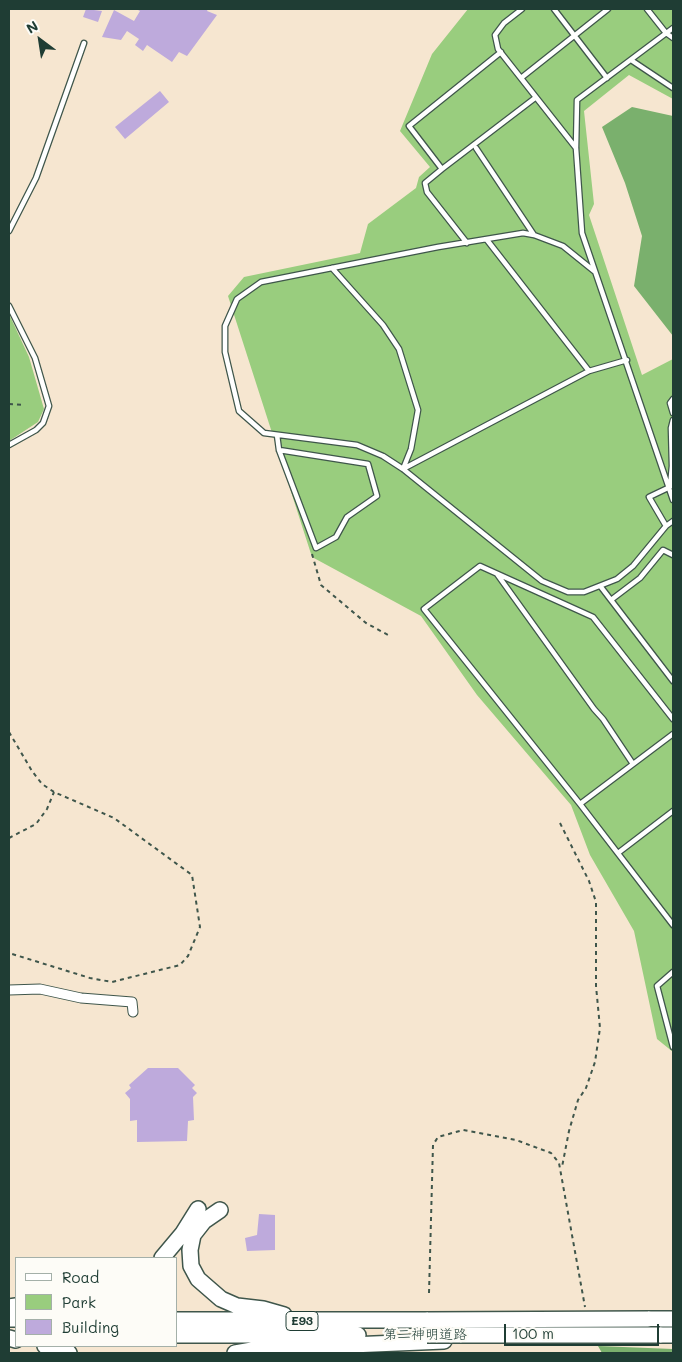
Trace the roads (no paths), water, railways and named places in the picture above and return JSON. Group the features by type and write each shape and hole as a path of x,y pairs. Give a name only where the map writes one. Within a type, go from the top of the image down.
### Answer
{"highway":[{"path":"163,1257 183,1233 198,1209"},
{"path":"220,1210 204,1221 194,1235 190,1250 191,1266 198,1279 221,1299 237,1306 263,1309 301,1321"},
{"name":"第二神明道路","path":"178,1320 301,1321 427,1332 648,1319 673,1320"},
{"path":"236,1353 258,1349 427,1332"},
{"name":"第二神明道路","path":"178,1335 427,1332 667,1335"},
{"path":"48,1347 69,1353"}],"street":[{"path":"9,990 40,989 81,998 132,1002 133,1012"}],"lane":[{"path":"522,9 504,23 495,34 501,52 535,98 576,148"},
{"path":"554,9 607,78"},
{"path":"521,78 608,9"},
{"path":"647,9 666,33 673,38"},
{"path":"673,28 577,100 576,148 582,233 627,360 673,500"},
{"path":"9,232 36,178 84,43"},
{"path":"442,169 409,126 501,52"},
{"path":"631,60 673,88"},
{"path":"467,243 427,192 425,183 535,98"},
{"path":"476,148 534,235"},
{"path":"594,271 563,246 534,235 522,233 261,282 237,299 225,326 225,352 239,411 264,433 357,445 383,456 403,469 542,581 568,592 584,592 601,587 617,579 633,566 666,526 673,521"},
{"path":"487,240 589,371"},
{"path":"332,268 383,325 400,349 418,410 411,449 403,469"},
{"path":"9,306 35,358 49,406 43,422 36,430 9,445"},
{"path":"403,469 589,371 627,360"},
{"path":"673,399 670,403 673,413"},
{"path":"670,487 672,466 671,428 673,420"},
{"path":"277,435 279,450 316,548 336,537 346,517 377,496 368,464 279,450"},
{"path":"666,526 649,497 670,487"},
{"path":"611,600 640,578 663,550 673,555"},
{"path":"673,719 593,617 480,566 424,609 580,804 673,926"},
{"path":"497,574 594,709 604,720 633,764"},
{"path":"601,587 673,682"},
{"path":"580,804 673,734"},
{"path":"618,854 673,811"},
{"path":"673,972 657,986 673,1046"}]}
